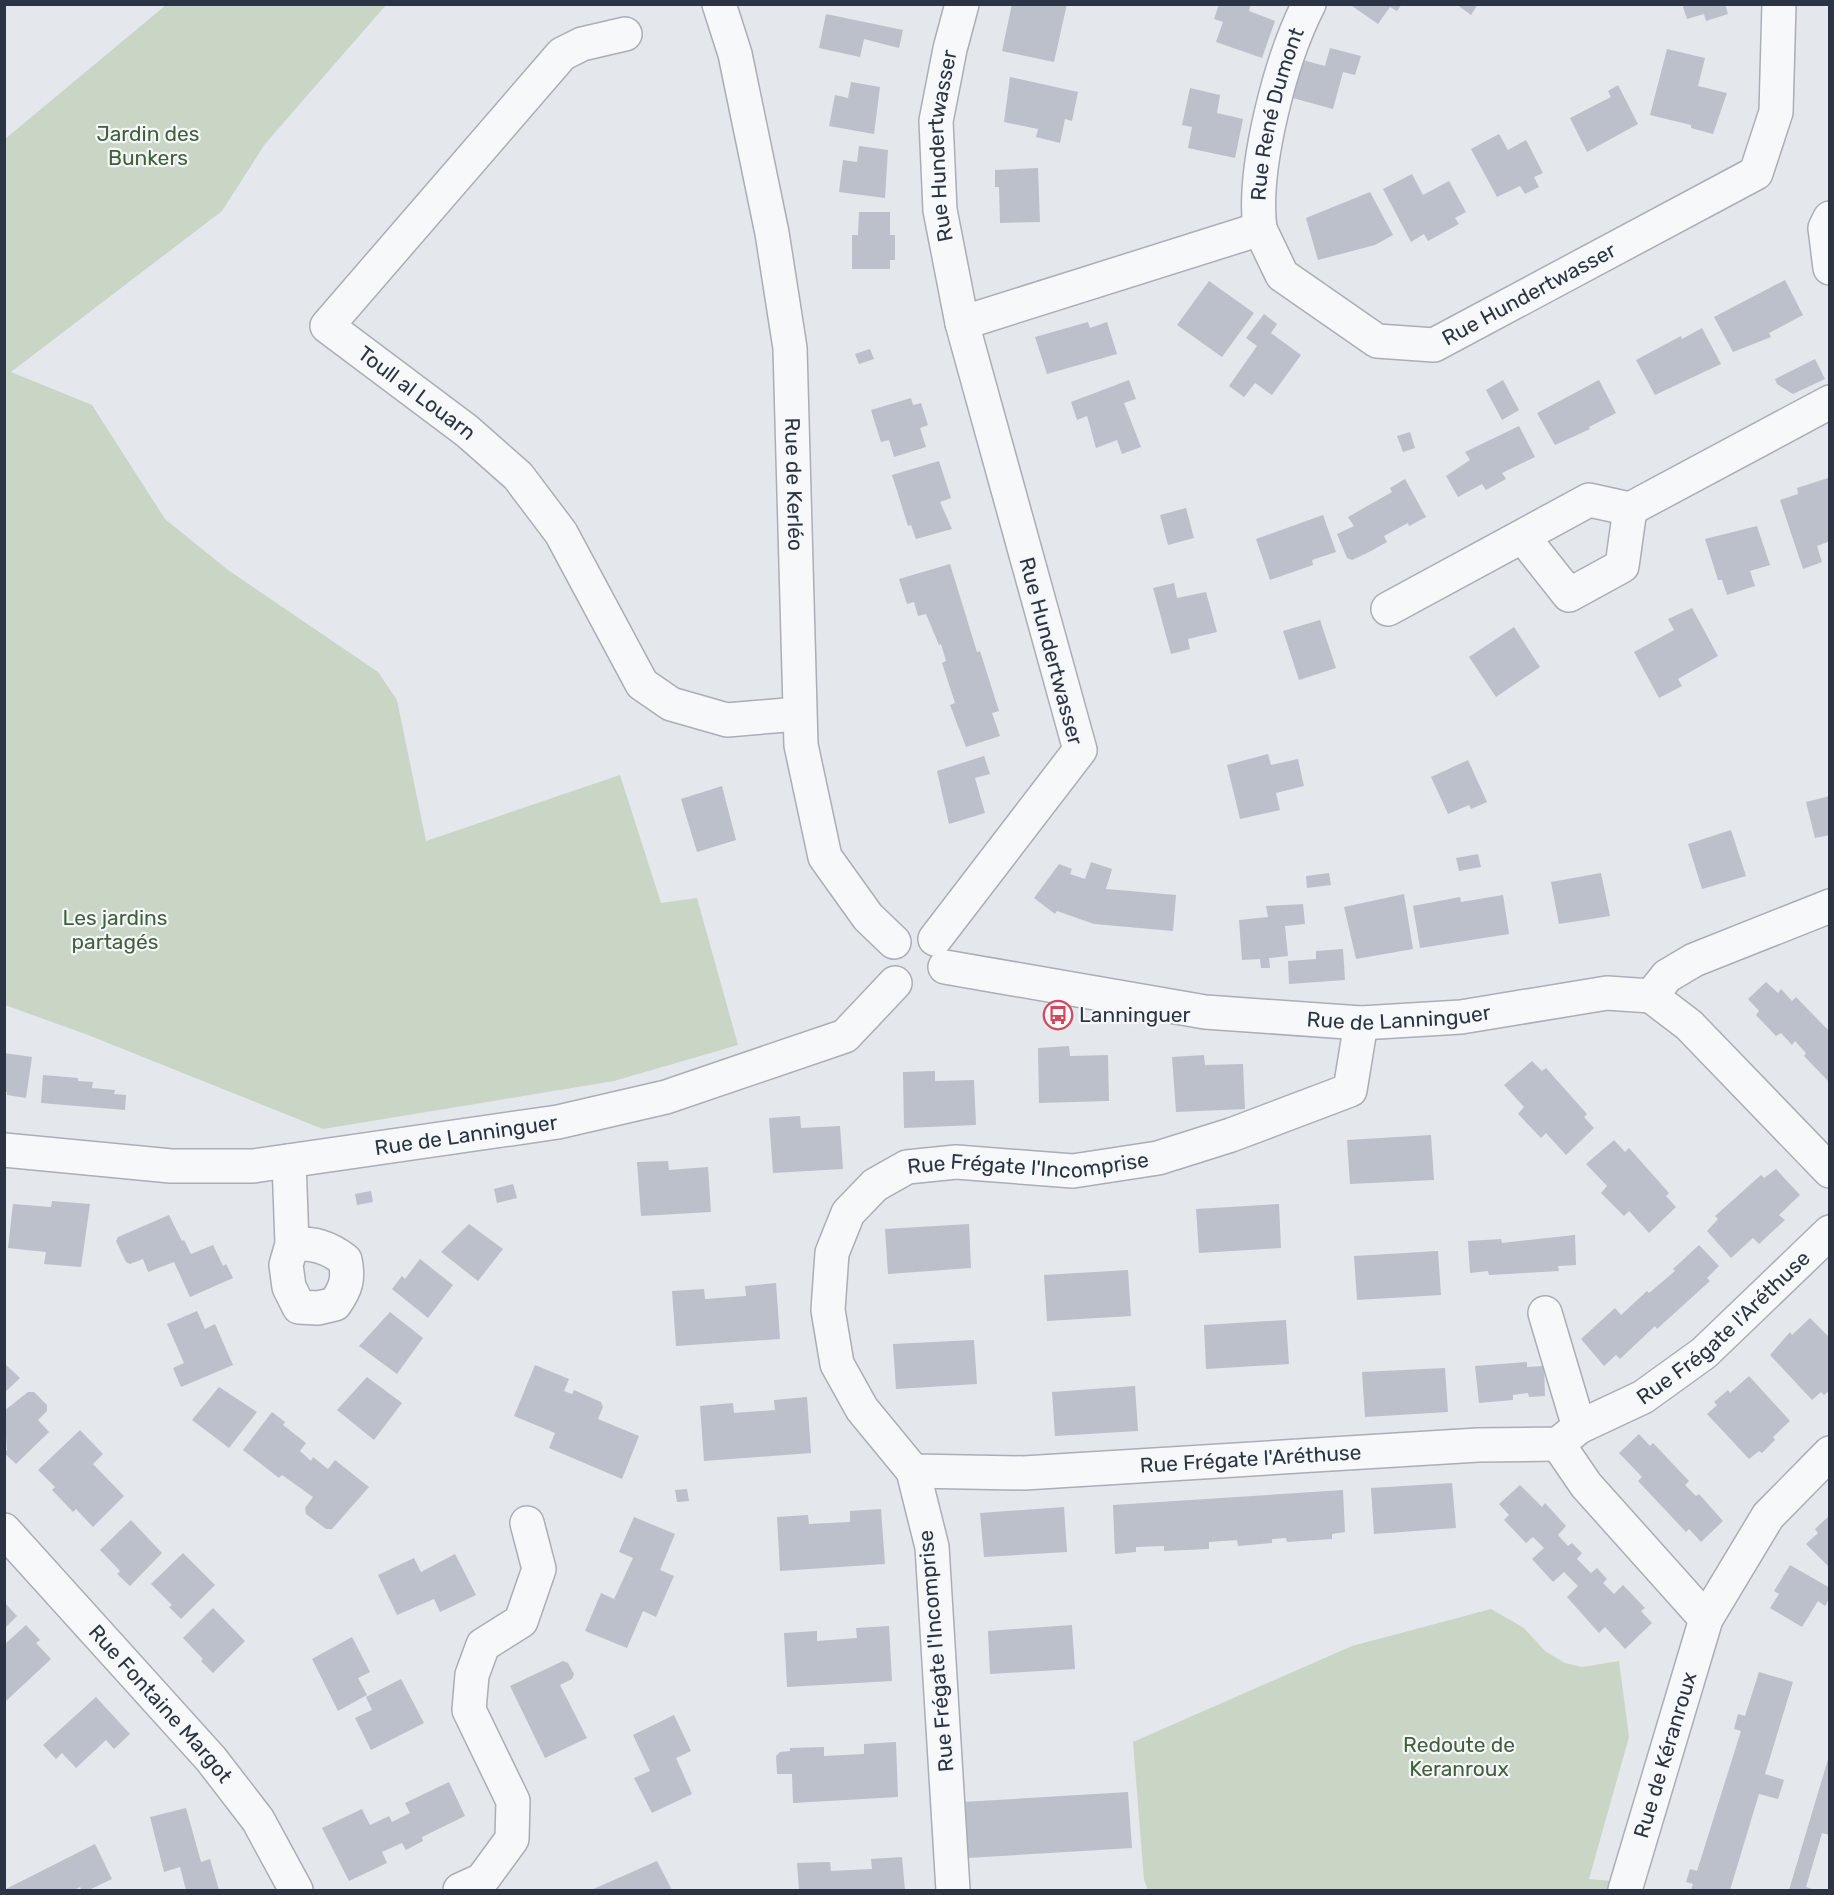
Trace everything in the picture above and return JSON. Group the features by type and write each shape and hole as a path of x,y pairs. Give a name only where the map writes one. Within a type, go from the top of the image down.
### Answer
{"street":[{"name":"Rue de Kerléo","path":"719,4 735,54 770,222 790,348 798,714 801,745 825,857 868,916 894,942"},
{"name":"Rue Hundertwasser","path":"940,953 1080,750 962,323 940,210 936,121 950,49 962,4"},
{"name":"Rue René Dumont","path":"1260,229 1257,207 1272,105 1300,21 1309,4"},
{"name":"Rue Hundertwasser","path":"1260,229 1282,274 1377,342 1434,345 1756,172 1776,112 1779,4"},
{"name":"Toull al Louarn","path":"625,34 582,44 562,54 327,326 467,431 518,476 561,533 642,684 671,704 727,720 798,714"},
{"path":"1830,218 1825,228 1830,268"},
{"path":"962,323 1260,229"},
{"path":"1388,609 1589,500 1630,509 1830,402"},
{"path":"1523,537 1569,595 1622,566 1630,509"},
{"path":"1830,906 1694,960 1667,976 1651,996 1689,1025 1830,1171"},
{"path":"919,932 940,953 939,981 925,990 909,991 895,983 886,963 894,942 910,933 919,932"},
{"name":"Rue de Lanninguer","path":"940,953 1205,1012 1361,1023 1461,1017 1607,993 1651,996"},
{"name":"Rue de Lanninguer","path":"4,1150 171,1166 253,1166 558,1122 666,1097 845,1036 895,983"},
{"name":"Rue Frégate l'Incomprise","path":"953,1890 932,1547 914,1471 862,1409 837,1364 828,1310 832,1253 848,1213 875,1185 907,1167 956,1162 1073,1171 1158,1158 1221,1138 1350,1090 1361,1023"},
{"path":"289,1161 292,1244"},
{"name":"Rue Frégate l'Aréthuse","path":"914,1471 1024,1473 1478,1444 1569,1436 1643,1397 1704,1353 1830,1232"},
{"path":"1545,1313 1569,1436 1586,1485 1706,1619"},
{"name":"Rue de Kéranroux","path":"1624,1890 1706,1619 1768,1516 1830,1453"},
{"path":"460,1890 482,1880 512,1839 513,1802 469,1710 472,1675 483,1645 521,1621 539,1569 527,1523"},
{"name":"Rue Fontaine Margot","path":"4,1530 211,1759 258,1820 296,1890"}],"green space":[{"path":"166,5 386,5 265,144 222,211 11,372 92,405 165,519 228,570 378,672 397,700 426,841 620,775 661,903 697,898 738,1045 614,1081 323,1129 88,1035 5,1005 5,139"},
{"name":"Redoute de Keranroux","path":"1491,1609 1524,1628 1545,1651 1565,1663 1582,1667 1619,1661 1629,1737 1589,1879 1613,1881 1610,1890 1148,1890 1144,1880 1133,1742 1352,1646"}],"building":[{"path":"1012,4 1067,4 1054,62 1002,51"},
{"path":"1219,4 1251,4 1249,11 1275,21 1262,58 1216,42 1223,22 1214,19"},
{"path":"1349,4 1402,4 1397,11 1390,7 1378,24"},
{"path":"1456,4 1478,4 1471,15"},
{"path":"1682,4 1725,4 1728,14 1706,21 1704,14 1687,19"},
{"path":"826,14 903,30 899,48 864,39 860,57 819,48"},
{"path":"1330,48 1361,56 1355,75 1343,72 1333,109 1289,97 1299,59 1325,66"},
{"path":"1667,49 1705,58 1698,86 1727,93 1713,134 1691,128 1691,125 1650,115"},
{"path":"1010,77 1078,92 1072,121 1065,119 1060,143 1036,137 1038,129 1004,122"},
{"path":"851,82 880,87 874,134 829,126 835,95 848,98"},
{"path":"1618,85 1638,124 1587,152 1570,118 1611,97 1608,91"},
{"path":"1190,88 1220,95 1217,113 1243,119 1235,158 1188,148 1192,127 1182,125"},
{"path":"1499,134 1508,150 1526,140 1543,173 1534,177 1539,187 1525,194 1520,186 1497,197 1471,149"},
{"path":"859,146 888,150 885,198 839,192 843,160 857,162"},
{"path":"1038,168 1040,222 1000,223 999,187 995,187 995,170"},
{"path":"1412,174 1423,195 1449,181 1466,212 1455,218 1459,224 1428,241 1424,234 1411,242 1383,189"},
{"path":"1370,192 1393,235 1375,245 1318,260 1306,218"},
{"path":"859,212 890,212 890,235 895,235 895,260 890,260 890,269 852,269 852,235 858,235"},
{"path":"1785,280 1803,315 1769,333 1771,337 1733,352 1714,317"},
{"path":"1209,281 1254,313 1222,357 1177,325"},
{"path":"1264,314 1277,324 1271,333 1301,355 1272,395 1255,383 1244,397 1229,386 1257,346 1246,338"},
{"path":"1088,322 1090,328 1107,322 1117,354 1047,374 1035,337"},
{"path":"1702,328 1721,364 1655,395 1636,360 1681,336 1682,339"},
{"path":"870,349 874,359 859,364 855,354"},
{"path":"1815,359 1825,379 1793,394 1777,384 1775,379"},
{"path":"1129,380 1136,399 1124,403 1141,447 1122,454 1117,440 1096,448 1087,416 1077,420 1071,402"},
{"path":"1503,380 1519,410 1502,420 1486,390"},
{"path":"1599,380 1616,413 1589,427 1590,429 1555,445 1537,413"},
{"path":"911,398 913,405 921,403 928,425 920,428 926,447 894,457 889,440 881,442 871,410"},
{"path":"1519,426 1535,457 1502,473 1506,479 1486,490 1482,484 1458,497 1446,476 1470,460 1465,452"},
{"path":"1410,432 1415,448 1403,452 1397,436"},
{"path":"939,461 951,498 940,502 952,529 916,539 911,525 908,526 892,475"},
{"path":"1828,478 1830,541 1817,546 1822,562 1803,569 1780,500 1798,494 1797,488"},
{"path":"1405,479 1426,517 1409,526 1408,523 1384,536 1387,542 1369,552 1352,560 1347,558 1337,534 1354,526 1348,517 1392,492 1390,488"},
{"path":"1186,508 1194,538 1168,545 1160,515"},
{"path":"1323,515 1336,552 1312,560 1313,565 1270,580 1256,539"},
{"path":"1757,526 1770,565 1750,571 1755,586 1727,595 1722,580 1718,580 1705,539"},
{"path":"950,564 977,652 980,651 999,711 992,713 1000,736 966,747 950,705 955,703 942,663 946,661 941,644 939,645 926,614 918,616 914,602 907,604 899,579"},
{"path":"1174,583 1177,598 1206,592 1217,632 1188,639 1190,649 1171,654 1153,588"},
{"path":"1692,608 1718,656 1678,679 1682,686 1659,698 1634,652 1674,630 1668,619"},
{"path":"1320,620 1336,668 1299,680 1283,631"},
{"path":"1514,627 1540,667 1496,697 1469,657"},
{"path":"1268,754 1271,765 1298,759 1304,786 1276,793 1280,810 1240,819 1227,765"},
{"path":"984,756 990,774 975,778 985,813 949,824 937,771"},
{"path":"1468,760 1487,802 1471,809 1469,805 1448,814 1431,777"},
{"path":"722,786 736,840 697,852 681,799"},
{"path":"1830,796 1830,835 1815,838 1806,802"},
{"path":"1731,830 1746,876 1702,889 1688,844"},
{"path":"1478,854 1481,867 1459,871 1456,858"},
{"path":"1091,862 1112,869 1106,889 1176,895 1173,931 1094,924 1057,911 1055,914 1034,898 1059,864 1072,869 1070,874 1085,879"},
{"path":"1329,873 1331,885 1307,888 1306,876"},
{"path":"1601,873 1610,916 1559,924 1551,882"},
{"path":"1404,894 1413,949 1356,959 1344,907"},
{"path":"1503,895 1509,934 1420,948 1413,906 1460,897 1461,902"},
{"path":"1303,904 1305,924 1285,926 1288,956 1269,958 1270,968 1261,968 1260,959 1242,960 1239,920 1268,917 1266,906"},
{"path":"1343,949 1345,980 1289,984 1288,961 1316,959 1316,951"},
{"path":"1766,982 1778,993 1781,989 1792,1001 1796,997 1830,1032 1830,1083 1804,1056 1806,1053 1795,1041 1792,1045 1781,1033 1776,1036 1756,1015 1759,1011 1748,999"},
{"path":"1069,1046 1070,1056 1108,1055 1109,1101 1039,1103 1038,1048"},
{"path":"4,1053 32,1057 26,1098 7,1095 4,1091"},
{"path":"1204,1055 1205,1065 1243,1064 1245,1109 1176,1112 1172,1057"},
{"path":"1532,1061 1542,1071 1546,1068 1587,1114 1584,1117 1594,1128 1566,1155 1546,1133 1541,1138 1518,1114 1524,1107 1504,1085"},
{"path":"935,1071 935,1081 974,1080 976,1125 904,1128 903,1072"},
{"path":"43,1075 78,1078 78,1081 93,1082 92,1088 115,1090 114,1094 126,1095 125,1110 41,1103"},
{"path":"800,1116 801,1128 840,1126 843,1169 773,1173 769,1118"},
{"path":"1431,1135 1434,1180 1350,1184 1347,1140"},
{"path":"1614,1140 1625,1152 1629,1148 1669,1193 1666,1196 1676,1207 1649,1233 1629,1211 1624,1216 1601,1193 1607,1186 1586,1164"},
{"path":"668,1161 669,1170 708,1167 711,1212 641,1216 637,1162"},
{"path":"1776,1169 1800,1195 1779,1215 1785,1220 1759,1244 1753,1238 1731,1258 1707,1231 1718,1219 1715,1216 1761,1175 1764,1178"},
{"path":"513,1184 517,1198 497,1203 494,1189"},
{"path":"371,1191 373,1202 357,1205 355,1194"},
{"path":"52,1201 90,1204 81,1267 44,1264 46,1252 8,1248 13,1204 51,1207"},
{"path":"1279,1204 1281,1248 1199,1253 1196,1209"},
{"path":"169,1215 191,1254 213,1245 223,1266 226,1264 233,1278 190,1297 174,1262 148,1272 143,1259 130,1264 126,1262 116,1241 118,1237"},
{"path":"469,1224 503,1249 478,1281 441,1252"},
{"path":"969,1224 971,1268 888,1274 885,1229"},
{"path":"1575,1235 1576,1265 1558,1266 1559,1271 1489,1275 1488,1271 1470,1273 1468,1241 1501,1239 1502,1243"},
{"path":"1699,1245 1719,1266 1707,1278 1710,1281 1657,1329 1655,1326 1620,1359 1616,1355 1604,1366 1581,1339 1615,1308 1621,1315 1647,1291 1649,1293 1675,1271 1673,1269"},
{"path":"1438,1251 1441,1295 1357,1300 1354,1256"},
{"path":"420,1259 453,1285 428,1318 392,1289 402,1276 405,1279"},
{"path":"1128,1270 1131,1316 1047,1321 1044,1275"},
{"path":"776,1283 780,1339 676,1346 672,1291 704,1289 705,1299 746,1296 745,1286"},
{"path":"197,1311 205,1329 215,1324 233,1365 181,1387 173,1368 184,1363 167,1324"},
{"path":"390,1312 423,1338 397,1374 359,1346"},
{"path":"1810,1318 1830,1338 1830,1390 1824,1395 1821,1392 1812,1400 1770,1355 1790,1332 1792,1335"},
{"path":"1286,1320 1289,1364 1206,1369 1204,1325"},
{"path":"974,1340 977,1384 896,1389 893,1344"},
{"path":"1527,1362 1527,1367 1544,1366 1545,1396 1529,1397 1528,1393 1513,1395 1513,1400 1479,1403 1475,1366"},
{"path":"4,1363 20,1378 4,1393"},
{"path":"535,1365 569,1379 564,1391 572,1394 574,1390 601,1402 603,1407 598,1419 639,1436 622,1479 549,1448 555,1433 514,1416"},
{"path":"1445,1368 1448,1412 1365,1417 1362,1372"},
{"path":"1749,1376 1790,1421 1773,1437 1775,1440 1762,1453 1759,1451 1749,1459 1707,1414 1717,1405 1714,1402 1728,1390 1730,1393"},
{"path":"367,1377 402,1403 374,1440 337,1410"},
{"path":"1135,1386 1138,1431 1055,1436 1052,1392"},
{"path":"219,1387 257,1412 229,1448 192,1420"},
{"path":"28,1392 34,1392 47,1405 47,1411 38,1420 49,1432 16,1464 4,1453 7,1450 4,1411"},
{"path":"807,1397 811,1453 704,1461 700,1406 733,1403 734,1413 775,1410 774,1400"},
{"path":"272,1412 285,1422 283,1425 306,1443 300,1451 311,1461 313,1457 328,1469 335,1460 369,1487 332,1529 326,1529 306,1514 305,1508 313,1497 282,1475 279,1478 243,1450"},
{"path":"80,1430 103,1454 93,1464 124,1496 93,1527 76,1509 73,1512 52,1490 55,1487 38,1470"},
{"path":"1639,1434 1650,1446 1653,1443 1689,1481 1685,1485 1696,1496 1699,1494 1723,1521 1701,1542 1689,1529 1686,1532 1638,1481 1642,1477 1619,1453"},
{"path":"1452,1483 1456,1528 1374,1534 1371,1488"},
{"path":"1520,1485 1542,1507 1545,1503 1566,1526 1558,1535 1568,1546 1572,1543 1582,1553 1577,1559 1591,1573 1597,1568 1607,1579 1603,1583 1614,1594 1623,1585 1645,1608 1641,1611 1652,1623 1625,1649 1605,1627 1599,1633 1567,1597 1578,1586 1564,1572 1553,1582 1532,1559 1544,1548 1533,1537 1526,1543 1504,1520 1509,1515 1499,1504"},
{"path":"687,1489 689,1501 677,1502 675,1490"},
{"path":"1343,1490 1345,1532 1332,1534 1332,1539 1287,1542 1286,1538 1272,1539 1272,1543 1238,1546 1237,1540 1209,1542 1209,1549 1164,1551 1164,1546 1136,1547 1136,1552 1115,1554 1113,1505"},
{"path":"1064,1507 1067,1552 984,1557 980,1513"},
{"path":"881,1509 885,1564 780,1571 777,1517 808,1515 809,1524 850,1522 850,1511"},
{"path":"1830,1515 1830,1568 1806,1544 1818,1533 1815,1529"},
{"path":"634,1517 675,1534 660,1570 674,1576 656,1617 643,1611 627,1648 585,1631 601,1593 614,1599 633,1558 619,1552"},
{"path":"131,1520 162,1553 130,1586 117,1574 120,1571 100,1550"},
{"path":"183,1553 215,1585 181,1619 169,1607 172,1605 151,1584"},
{"path":"455,1554 476,1595 440,1612 434,1599 397,1615 378,1575 414,1558 421,1572"},
{"path":"1790,1565 1830,1588 1830,1597 1825,1606 1818,1601 1802,1627 1770,1608 1779,1594 1774,1591"},
{"path":"5,1603 17,1616 5,1628"},
{"path":"213,1608 245,1641 213,1673 183,1638"},
{"path":"26,1625 40,1640 36,1643 51,1659 6,1701 4,1645"},
{"path":"1072,1625 1075,1669 990,1674 988,1631"},
{"path":"889,1626 892,1681 787,1687 784,1633 817,1631 817,1641 857,1638 856,1628"},
{"path":"352,1637 370,1672 358,1678 367,1695 338,1711 312,1659"},
{"path":"563,1661 568,1663 574,1674 572,1679 560,1685 587,1738 545,1758 510,1686"},
{"path":"1759,1672 1793,1682 1765,1774 1784,1780 1778,1799 1759,1794 1730,1890 1691,1890 1693,1884 1686,1882 1690,1869 1697,1871 1741,1731 1734,1729 1738,1714 1745,1716"},
{"path":"401,1679 424,1723 371,1750 355,1718 372,1710 366,1697"},
{"path":"96,1697 130,1734 114,1749 106,1740 76,1768 62,1753 56,1759 43,1745"},
{"path":"674,1715 691,1751 676,1758 692,1794 652,1813 634,1778 650,1771 633,1735"},
{"path":"896,1742 898,1797 793,1803 792,1774 777,1774 776,1756 780,1752 790,1751 790,1748 824,1747 824,1756 864,1754 864,1744"},
{"path":"1829,1756 1830,1835 1822,1833 1806,1887 1816,1890 1789,1890"},
{"path":"449,1782 465,1816 422,1837 423,1841 406,1850 402,1843 382,1852 387,1863 349,1881 322,1828 362,1809 370,1825 389,1816 392,1822 410,1813 405,1803"},
{"path":"1128,1792 1132,1848 967,1858 963,1802"},
{"path":"186,1808 201,1862 210,1859 219,1890 186,1890 180,1867 164,1872 150,1817"},
{"path":"95,1844 112,1879 89,1890 82,1890 80,1887 74,1890 4,1890"},
{"path":"902,1857 905,1890 799,1890 797,1863 830,1862 831,1871 872,1869 871,1859"},
{"path":"657,1861 672,1890 591,1890 623,1876"}],"place":[{"name":"Lanninguer","path":"1058,1015"}],"park label":[{"name":"Jardin des Bunkers","path":"148,146"},
{"name":"Les jardins partagés","path":"115,930"}]}
